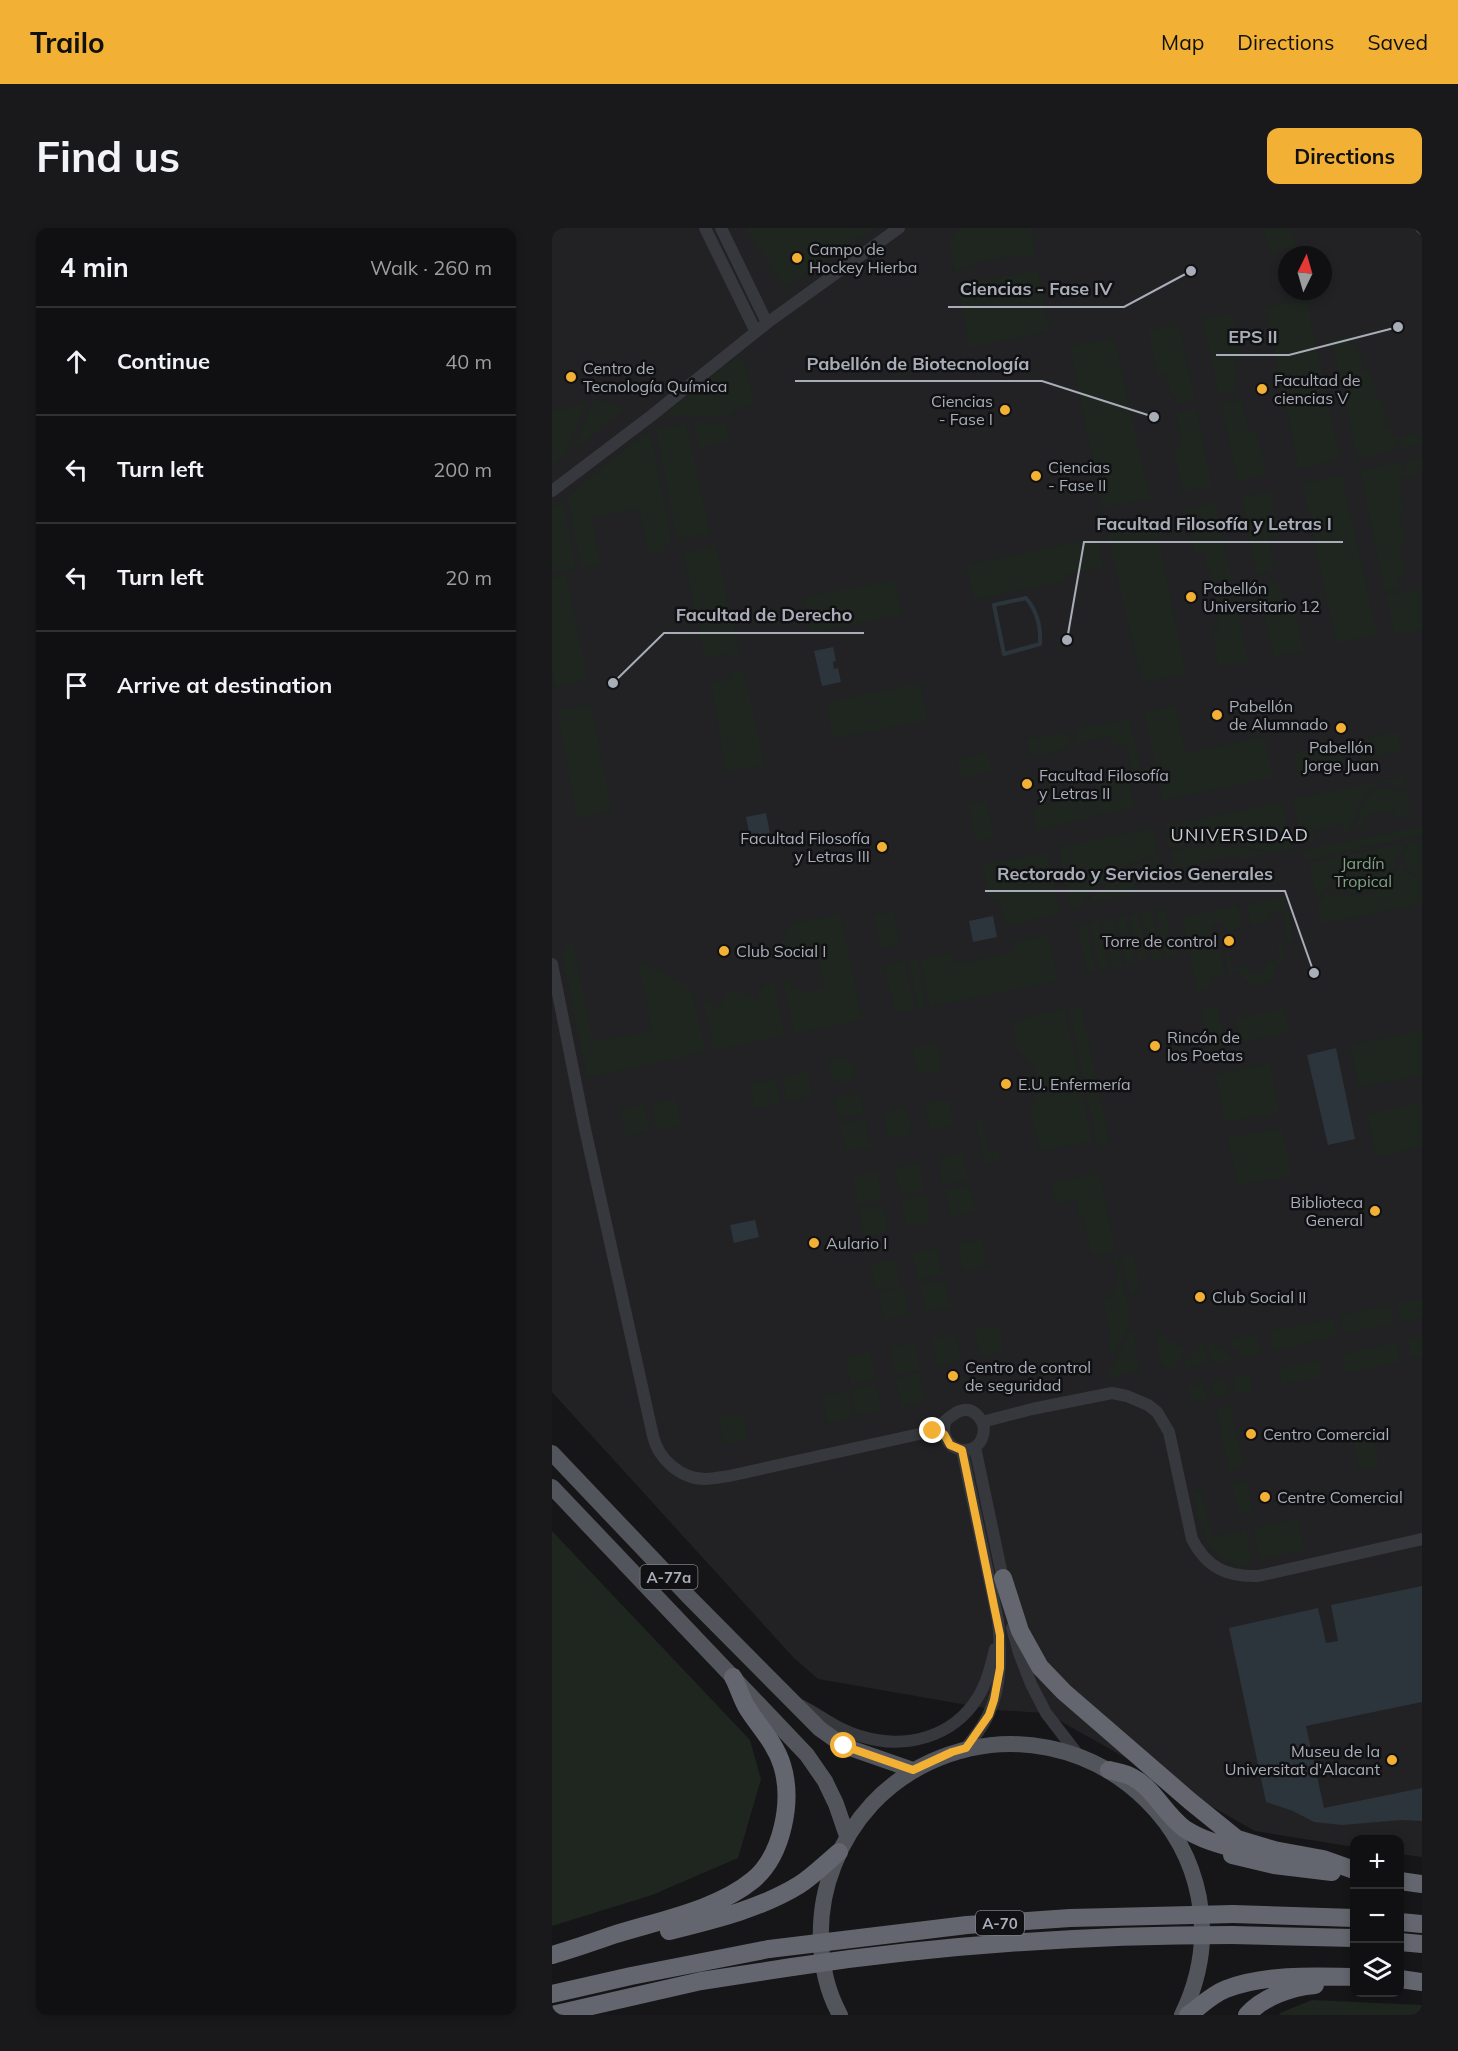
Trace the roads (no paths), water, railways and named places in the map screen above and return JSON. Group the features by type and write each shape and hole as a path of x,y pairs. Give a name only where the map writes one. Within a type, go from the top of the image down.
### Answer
{"highway":[{"path":"1003,1578 1020,1631 1040,1668 1064,1692 1190,1801 1237,1839 1274,1850 1323,1859 1350,1871"},
{"path":"552,1955 682,1916 754,1880 764,1869 781,1830 786,1801 782,1765 773,1745 747,1707 733,1677"},
{"path":"1109,1770 1132,1777 1154,1795 1172,1818 1185,1829 1205,1839 1274,1859 1350,1872"},
{"path":"1172,1831 1187,1840 1274,1865 1350,1873"},
{"path":"580,1947 664,1932 751,1908 776,1898 801,1883 839,1852"},
{"path":"1404,1882 1422,1884"},
{"name":"A-70","path":"552,1994 769,1949 967,1925 1093,1917 1233,1914 1350,1918"},
{"path":"1404,1922 1422,1924"},
{"name":"A-70","path":"552,2015 701,1981 936,1948 1073,1938 1232,1935 1350,1938"},
{"path":"1404,1942 1422,1944"},
{"path":"1188,2015 1208,1998 1226,1988 1252,1982 1302,1976 1350,1977"},
{"path":"1247,2015 1271,1997 1292,1989 1311,1985 1350,1984"}],"main road":[{"name":"A-77a","path":"552,1454 819,1729 838,1742 864,1754 913,1770"},
{"name":"A-77a","path":"552,1487 807,1755 825,1781 847,1836"},
{"path":"840,2015 825,1973 821,1921 829,1876 847,1836 879,1796 913,1770 952,1752 1005,1743 1032,1744 1079,1756 1109,1770 1146,1799 1172,1831 1186,1858 1194,1881 1201,1923 1198,1965 1193,1989 1182,2015"}],"street":[{"path":"705,228 756,332"},
{"path":"721,228 767,323"},
{"path":"552,491 651,416 767,323 899,228"},
{"path":"552,964 585,1129 650,1425 660,1454 678,1472 704,1479 729,1476 941,1430 949,1417 959,1411 972,1412 980,1419 984,1432 982,1438 969,1448 950,1445 941,1430"},
{"path":"980,1419 1112,1393 1128,1396 1148,1405 1157,1412 1169,1432 1195,1545 1223,1572 1237,1577 1258,1576 1422,1539"},
{"path":"969,1448 1003,1578 1007,1609 1019,1653 1046,1713 1079,1756"},
{"path":"966,1748 989,1715 1000,1668 998,1621 969,1448"},
{"path":"788,1699 817,1712 835,1726 859,1736 898,1742 934,1735 950,1727 966,1714 980,1696 995,1651 998,1621"}],"waterway":[{"path":"1026,598 1038,620 1040,644 1004,654 994,605 1026,598"}],"place":[{"name":"Campo de Hockey Hierba","path":"797,258"},
{"name":"Ciencias - Fase IV","path":"1191,271"},
{"name":"EPS II","path":"1398,327"},
{"name":"Centro de Tecnología Química","path":"571,377"},
{"name":"Facultad de ciencias V","path":"1262,389"},
{"name":"Ciencias - Fase I","path":"1005,410"},
{"name":"Pabellón de Biotecnología","path":"1154,417"},
{"name":"Ciencias - Fase II","path":"1036,476"},
{"name":"Pabellón Universitario 12","path":"1191,597"},
{"name":"Facultad Filosofía y Letras I","path":"1067,640"},
{"name":"Facultad de Derecho","path":"613,683"},
{"name":"Pabellón de Alumnado","path":"1217,715"},
{"name":"Pabellón Jorge Juan","path":"1341,728"},
{"name":"Facultad Filosofía y Letras II","path":"1027,784"},
{"name":"Facultad Filosofía y Letras III","path":"882,847"},
{"name":"Torre de control","path":"1229,941"},
{"name":"Club Social I","path":"724,951"},
{"name":"Rectorado y Servicios Generales","path":"1314,973"},
{"name":"Rincón de los Poetas","path":"1155,1046"},
{"name":"E.U. Enfermería","path":"1006,1084"},
{"name":"Biblioteca General","path":"1375,1211"},
{"name":"Aulario I","path":"814,1243"},
{"name":"Club Social II","path":"1200,1297"},
{"name":"Centro de control de seguridad","path":"953,1376"},
{"name":"Centro Comercial","path":"1251,1434"},
{"name":"Centre Comercial","path":"1265,1497"},
{"name":"Museu de la Universitat d'Alacant","path":"1392,1760"}],"district":[{"name":"UNIVERSIDAD","path":"1240,834"}],"park label":[{"name":"Jardín Tropical","path":"1363,872"}]}
